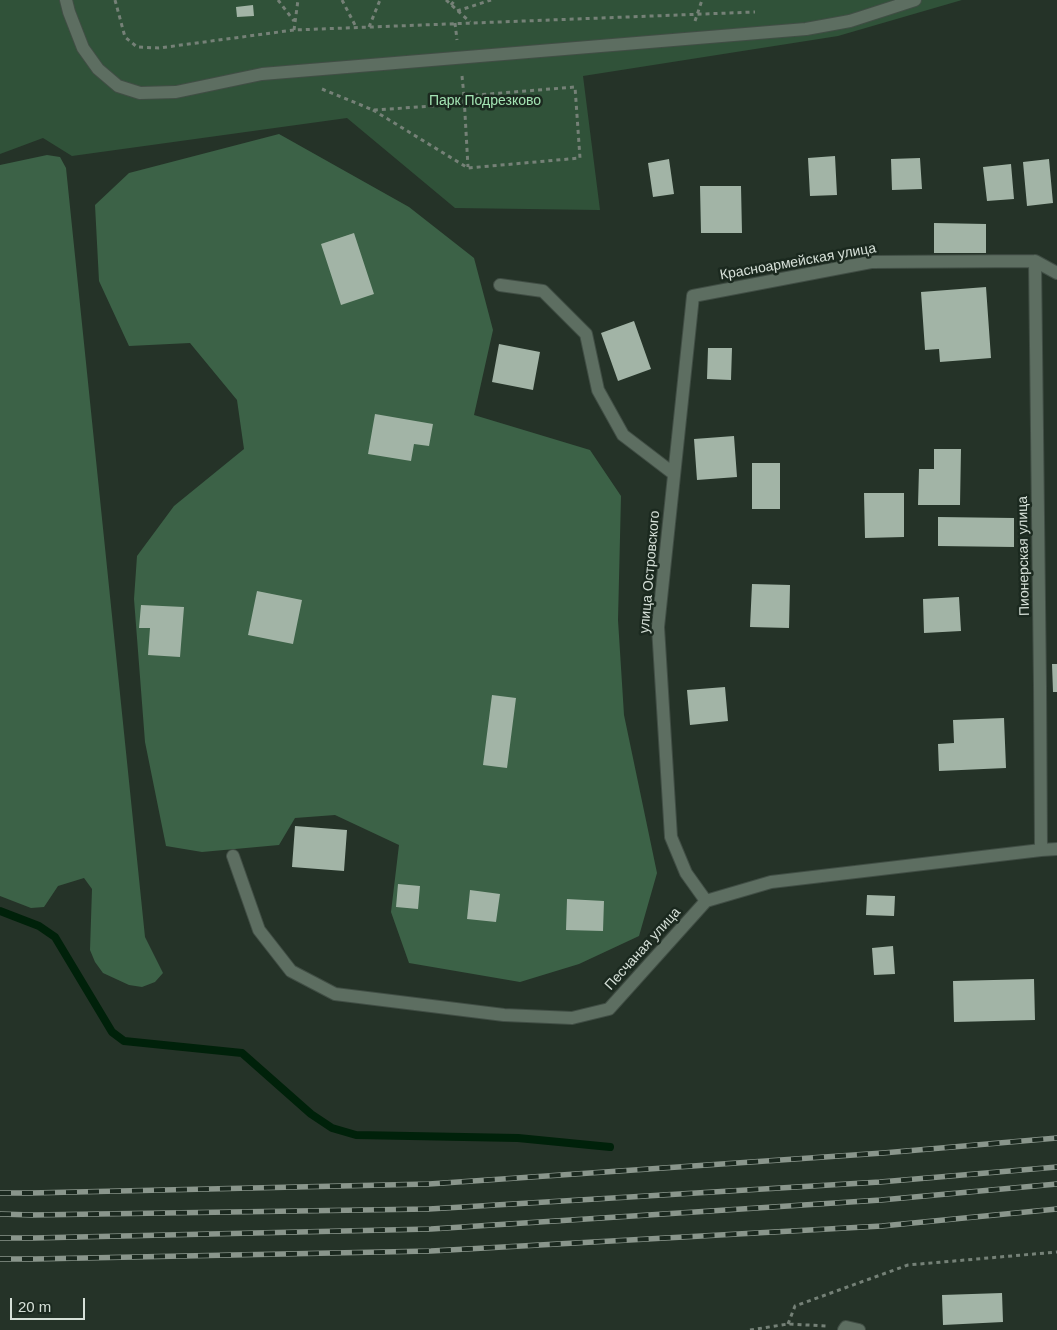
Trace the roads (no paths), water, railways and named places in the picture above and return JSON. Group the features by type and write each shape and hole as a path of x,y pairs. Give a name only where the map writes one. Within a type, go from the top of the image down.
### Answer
{"street":[{"path":"66,0 83,48 98,69 118,86 140,93 176,92 262,74 806,29 850,21 915,0"},
{"name":"Красноармейская улица","path":"693,296 871,262 1035,261 1057,273"},
{"name":"Пионерская улица","path":"1035,261 1041,850"},
{"path":"500,285 543,292 586,334 598,390 623,435 674,474"},
{"name":"улица Островского","path":"693,296 658,627 671,837 686,873 706,901"},
{"path":"706,901 771,882 1057,849"},
{"name":"Песчаная улица","path":"233,856 260,930 291,971 335,994 504,1015 572,1018 609,1009 706,901"},
{"path":"845,1328 859,1330"}],"waterway":[{"path":"0,911 39,926 55,937 112,1032 124,1041 242,1053 311,1114 332,1128 356,1135 518,1138 610,1147"}],"railway":[{"path":"0,1193 429,1184 883,1153 1057,1138"},
{"path":"0,1214 429,1209 880,1182 1057,1167"},
{"path":"0,1238 431,1229 881,1200 1057,1184"},
{"path":"0,1259 431,1251 882,1226 1057,1209"}],"park label":[{"name":"Парк Подрезково","path":"485,101"}]}
